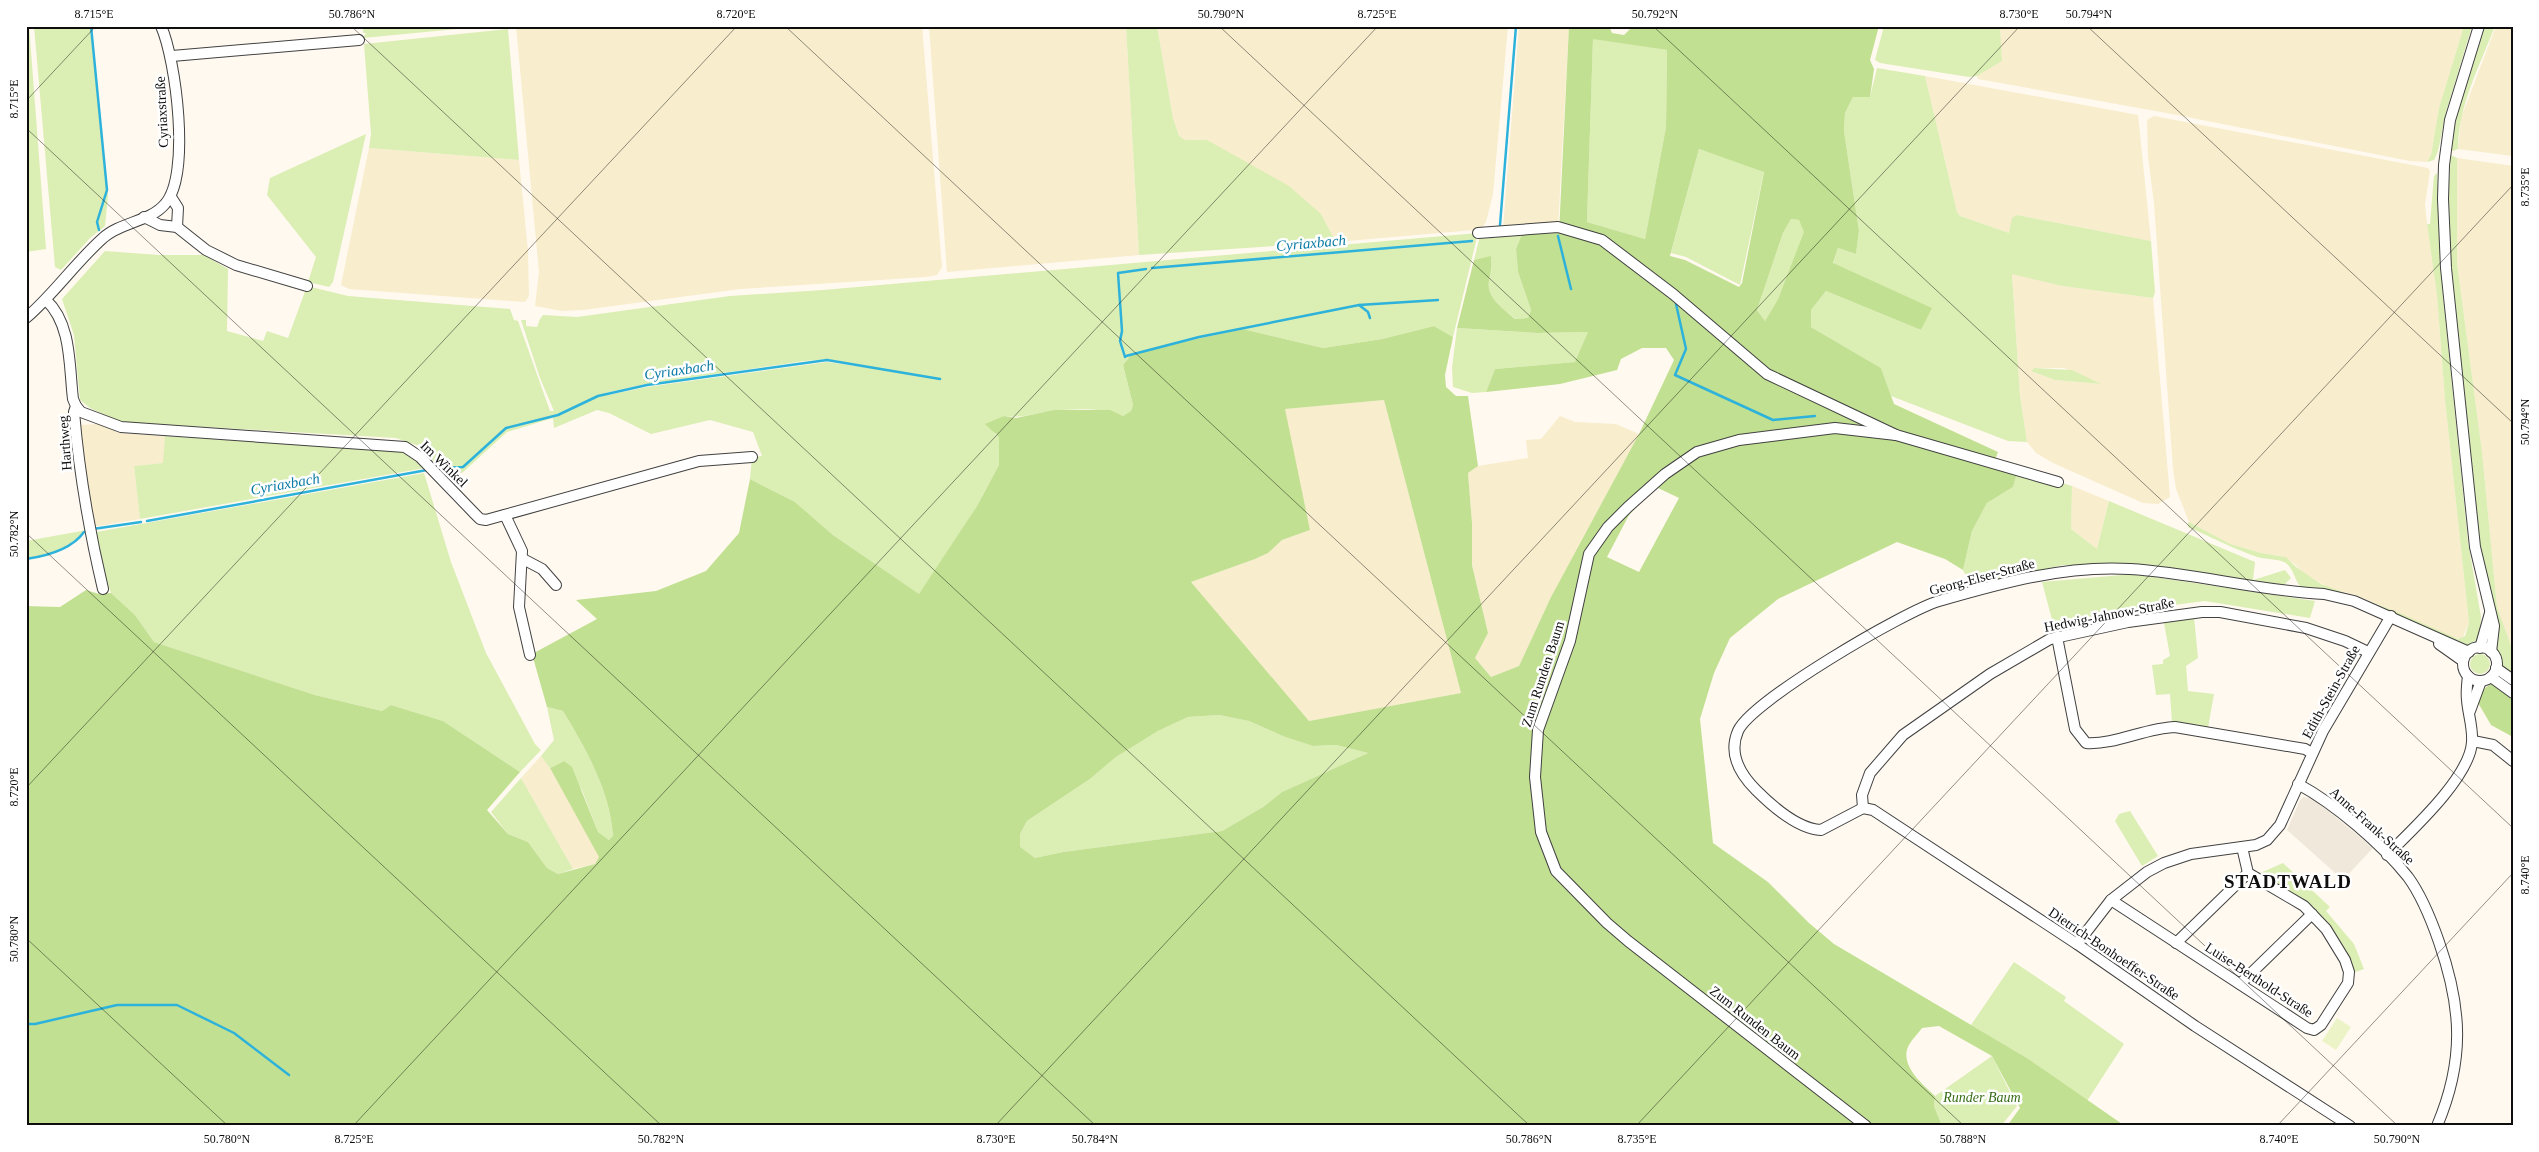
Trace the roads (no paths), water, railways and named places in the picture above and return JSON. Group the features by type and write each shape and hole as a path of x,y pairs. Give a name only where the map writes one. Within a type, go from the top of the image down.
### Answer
{"street":[{"name":"Cyriaxstraße","path":"161,26 172,56 176,84 178,164 176,181 171,197 178,208 177,227"},
{"path":"2479,26 2450,120 2444,165 2443,198 2446,268 2475,547 2494,626 2491,652"},
{"path":"172,56 359,40"},
{"path":"26,318 46,300 88,251 106,236 162,207 171,197"},
{"path":"144,217 160,225 177,227 206,250 236,265 307,286"},
{"path":"1478,233 1558,227 1602,240 1673,294 1767,374 1896,436 2058,482"},
{"name":"Harthweg","path":"46,300 54,310 66,334 73,400 76,406 74,412 78,455 88,526 103,590"},
{"name":"Im Winkel","path":"76,406 82,412 121,427 405,447 420,457 480,519 505,515 699,461 752,457"},
{"name":"Zum Runden Baum","path":"1866,1126 1628,941 1607,923 1556,871 1541,832 1535,777 1538,730 1570,641 1589,554 1608,527 1628,507 1665,474 1697,452 1739,440 1835,428 1896,436"},
{"path":"505,515 522,550 519,607 530,655"},
{"path":"523,559 542,569 556,585"},
{"name":"Georg-Elser-Straße","path":"1863,808 1821,830 1806,826 1774,804 1744,778 1735,758 1738,732 1749,715 1770,699 1896,620 1936,602 2040,575 2079,570 2131,569 2341,597 2391,616 2424,633 2469,652"},
{"name":"Hedwig-Jahnow-Straße","path":"1863,808 1862,795 1870,773 1903,735 1998,669 2039,643 2056,637 2148,619 2220,612 2306,628 2345,641 2368,652"},
{"path":"2480,648 2485,636 2490,612"},
{"name":"Edith-Stein-Straße","path":"2077,944 2112,900 2135,880 2164,863 2191,854 2262,843 2272,836 2280,825 2312,753 2368,652 2391,616"},
{"name":"Georg-Elser-Straße","path":"2424,633 2463,661"},
{"path":"2056,637 2075,729 2086,743 2176,727 2305,749 2312,753"},
{"path":"2387,855 2450,786 2466,763 2472,741 2470,712 2467,700 2468,676 2463,661 2469,652 2480,648 2491,652 2496,660 2494,672 2481,681 2470,712"},
{"path":"2494,672 2513,680"},
{"path":"2494,672 2513,693"},
{"path":"2468,676 2481,681"},
{"path":"2472,741 2493,745 2513,761"},
{"name":"Anne-Frank-Straße","path":"2298,784 2340,812 2387,855 2408,878 2433,922 2456,1002 2458,1041 2449,1093 2437,1126"},
{"name":"Dietrich-Bonhoeffer-Straße","path":"1863,808 1873,810 2077,944 2195,1026 2350,1126"},
{"path":"2176,943 2248,873 2242,847"},
{"name":"Luise-Berthold-Straße","path":"2112,900 2306,1028 2314,1030 2322,1025 2348,983 2349,972 2335,943 2312,914 2296,900 2248,873"},
{"path":"2240,984 2312,914"}],"waterway":[{"path":"91,26 107,190 97,222 99,230"},
{"name":"Cyriaxbach","path":"1500,225 1516,26"},
{"path":"1558,236 1571,289"},
{"name":"Cyriaxbach","path":"1152,268 1472,241"},
{"name":"Cyriaxbach","path":"1125,357 1120,341 1122,331 1118,273 1146,269"},
{"name":"Cyriaxbach","path":"1126,356 1199,337 1359,305 1438,300"},
{"path":"1676,304 1686,349 1675,375 1773,420 1815,416"},
{"path":"1359,305 1368,312 1370,318"},
{"name":"Cyriaxbach","path":"441,468 463,467 506,428 558,415 598,396 647,385 827,360 940,379"},
{"name":"Cyriaxbach","path":"147,521 427,470"},
{"name":"Cyriaxbach","path":"93,529 141,522"},
{"name":"Cyriaxbach","path":"26,559 50,554 65,548 84,532"},
{"path":"26,1024 35,1024 117,1005 177,1005 234,1033 289,1075"}],"district":[{"name":"STADTWALD","path":"2288,881"}],"park label":[{"name":"Runder Baum","path":"1982,1097"}]}
